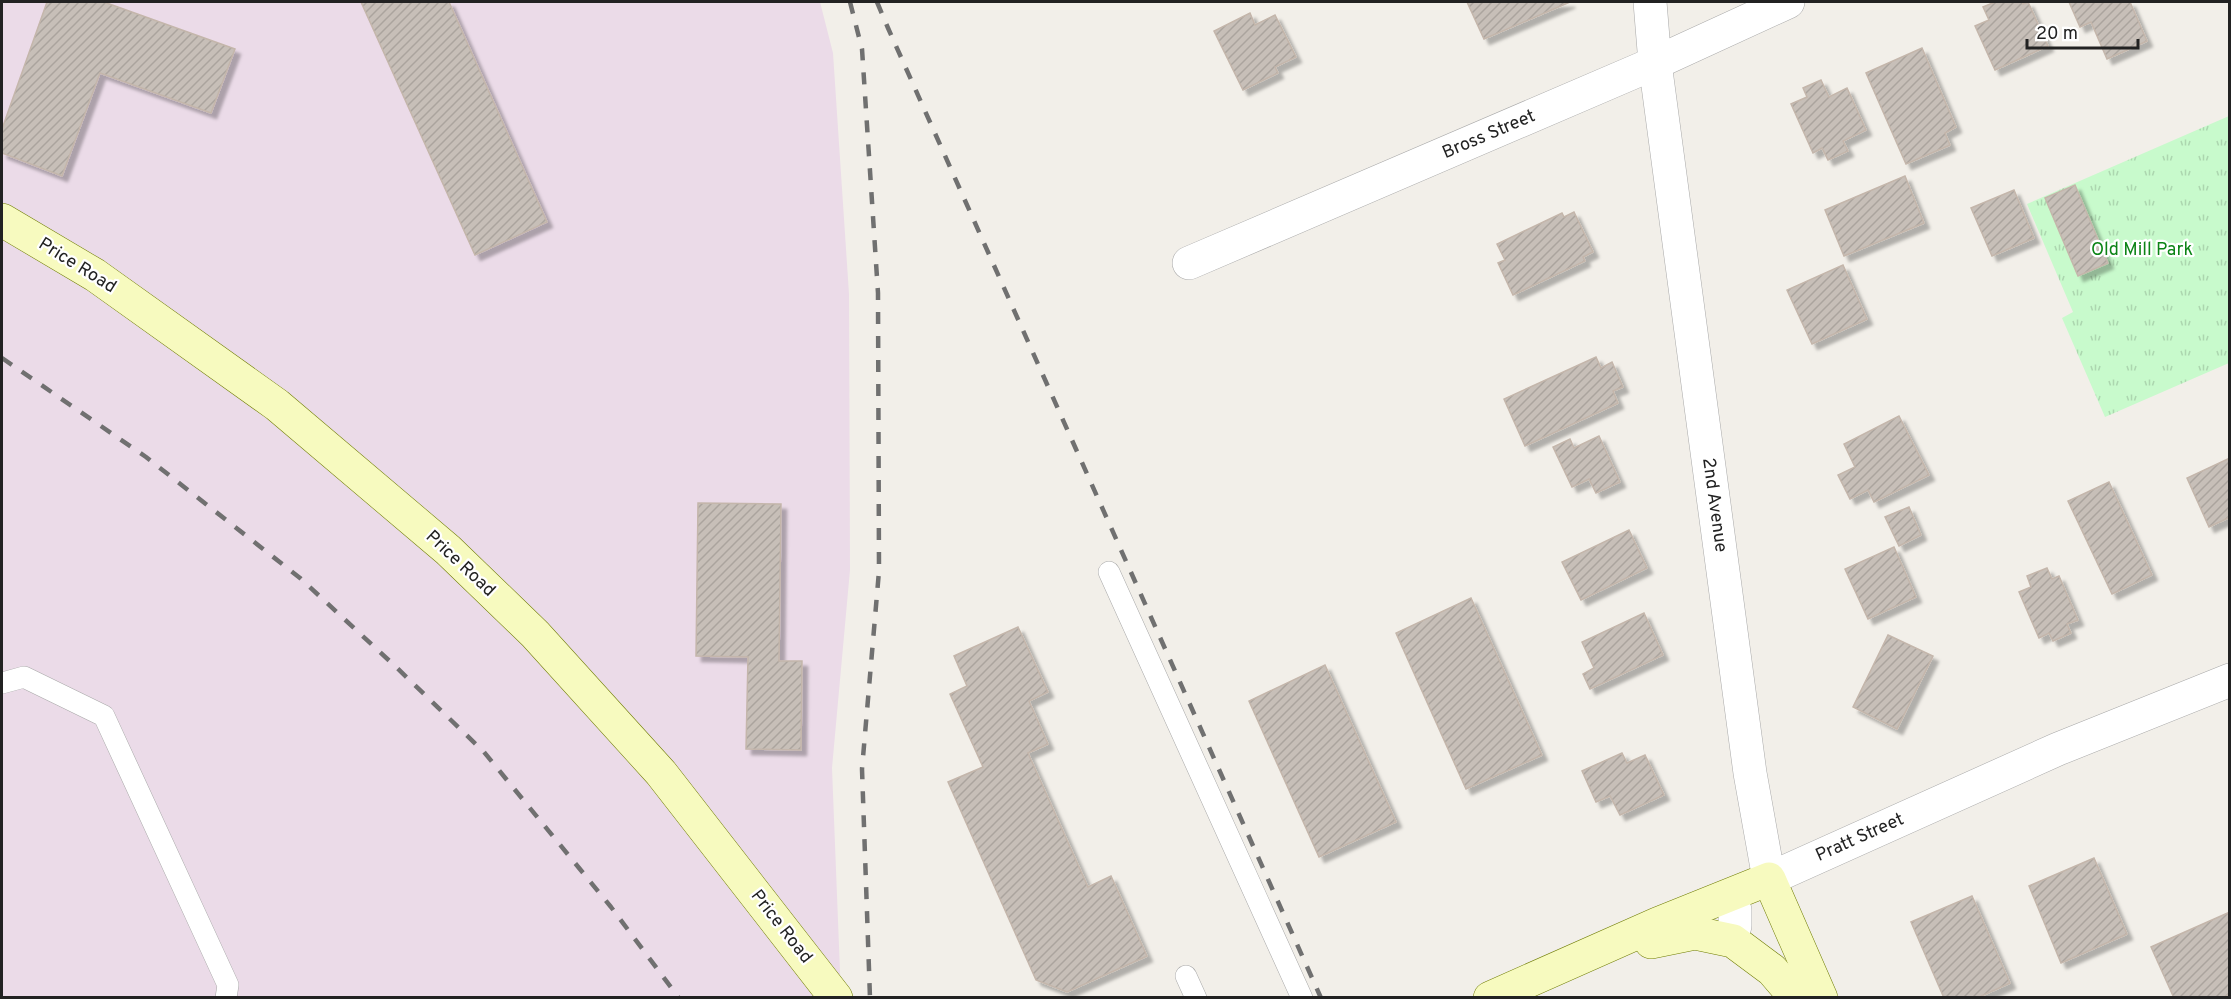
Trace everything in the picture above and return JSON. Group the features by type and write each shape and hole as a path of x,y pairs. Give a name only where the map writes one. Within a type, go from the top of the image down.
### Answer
{"street":[{"name":"2nd Avenue","path":"1650,2 1655,63 1750,773 1769,879 1821,998"},
{"name":"Bross Street","path":"1189,263 1655,63 1788,2"},
{"name":"Price Road","path":"2,220 95,275 277,405 448,549 535,634 661,773 836,998"},
{"name":"Pratt Street","path":"1490,998 1657,924 1769,879 2058,749 2229,680"},
{"path":"1591,954 1695,933 1733,941 1772,970 1796,998"}],"lane":[{"path":"1109,572 1302,998"},
{"path":"2,683 24,677 104,716 228,985 226,998"},
{"path":"1184,998 1186,976 1196,998"}],"shaded area":[{"path":"2,2 820,2 833,53 849,294 850,570 832,768 841,997 2,998"}],"green space":[{"name":"Old Mill Park","path":"2229,116 2229,363 2105,417 2062,318 2073,312 2027,204"}],"building":[{"path":"47,2 104,2 235,49 211,113 100,73 62,176 2,153 2,129"},
{"path":"361,2 449,2 547,222 475,255"},
{"path":"1467,2 1570,2 1484,39"},
{"path":"1995,2 2022,2 2023,4 2028,2 2048,46 1995,70 1975,26 1989,20 1983,7"},
{"path":"2069,2 2130,2 2147,41 2107,59 2091,22 2080,27"},
{"path":"1250,13 1255,25 1275,15 1296,57 1275,67 1278,73 1243,90 1214,31"},
{"path":"1922,48 1956,127 1945,133 1950,145 1906,164 1866,73"},
{"path":"1821,80 1829,97 1847,88 1866,130 1843,141 1848,151 1828,160 1822,148 1813,153 1791,104 1807,97 1803,88"},
{"path":"1905,176 1924,223 1844,256 1825,210"},
{"path":"2075,185 2108,263 2078,276 2045,198"},
{"path":"2014,190 2034,238 1992,256 1971,208"},
{"path":"1574,212 1593,252 1583,257 1585,261 1513,295 1498,263 1505,260 1497,244 1562,213 1564,217"},
{"path":"1843,265 1867,319 1812,344 1787,290"},
{"path":"1596,357 1601,368 1612,362 1623,387 1613,391 1618,403 1525,446 1504,399"},
{"path":"1899,416 1929,475 1874,502 1868,490 1850,499 1838,475 1855,467 1844,444"},
{"path":"1599,436 1620,482 1596,493 1589,479 1572,487 1553,447 1570,439 1574,448"},
{"path":"2230,458 2230,521 2228,518 2209,527 2187,478"},
{"path":"2109,482 2152,575 2112,594 2068,501"},
{"path":"698,503 781,504 779,661 802,661 801,750 746,749 748,657 696,656"},
{"path":"1909,507 1921,535 1899,546 1885,517"},
{"path":"1629,530 1647,568 1581,600 1562,562"},
{"path":"1894,547 1916,597 1868,619 1845,569"},
{"path":"2047,568 2052,579 2059,576 2078,620 2067,624 2071,633 2053,641 2049,633 2039,638 2019,592 2031,587 2027,576"},
{"path":"1471,598 1542,755 1466,789 1396,633"},
{"path":"1644,613 1663,655 1590,689 1583,674 1594,668 1582,642"},
{"path":"1018,627 1048,692 1029,701 1048,744 1028,753 1088,887 1111,876 1147,956 1067,992 1036,980 948,782 983,767 950,694 967,686 954,656"},
{"path":"1888,635 1933,656 1897,729 1853,707"},
{"path":"1325,665 1396,822 1319,857 1249,701"},
{"path":"1622,753 1627,763 1645,755 1664,795 1620,815 1610,796 1596,802 1582,771"},
{"path":"2094,858 2127,934 2061,963 2029,886"},
{"path":"1972,896 2010,983 1977,998 1944,998 1911,922"},
{"path":"2230,912 2230,994 2222,998 2174,998 2151,947"}],"railway":[{"path":"850,2 862,49 878,293 879,571 862,769 870,998"},
{"path":"877,2 1321,998"},
{"path":"2,358 146,457 300,578 395,666 484,752 611,907 679,998"}]}
